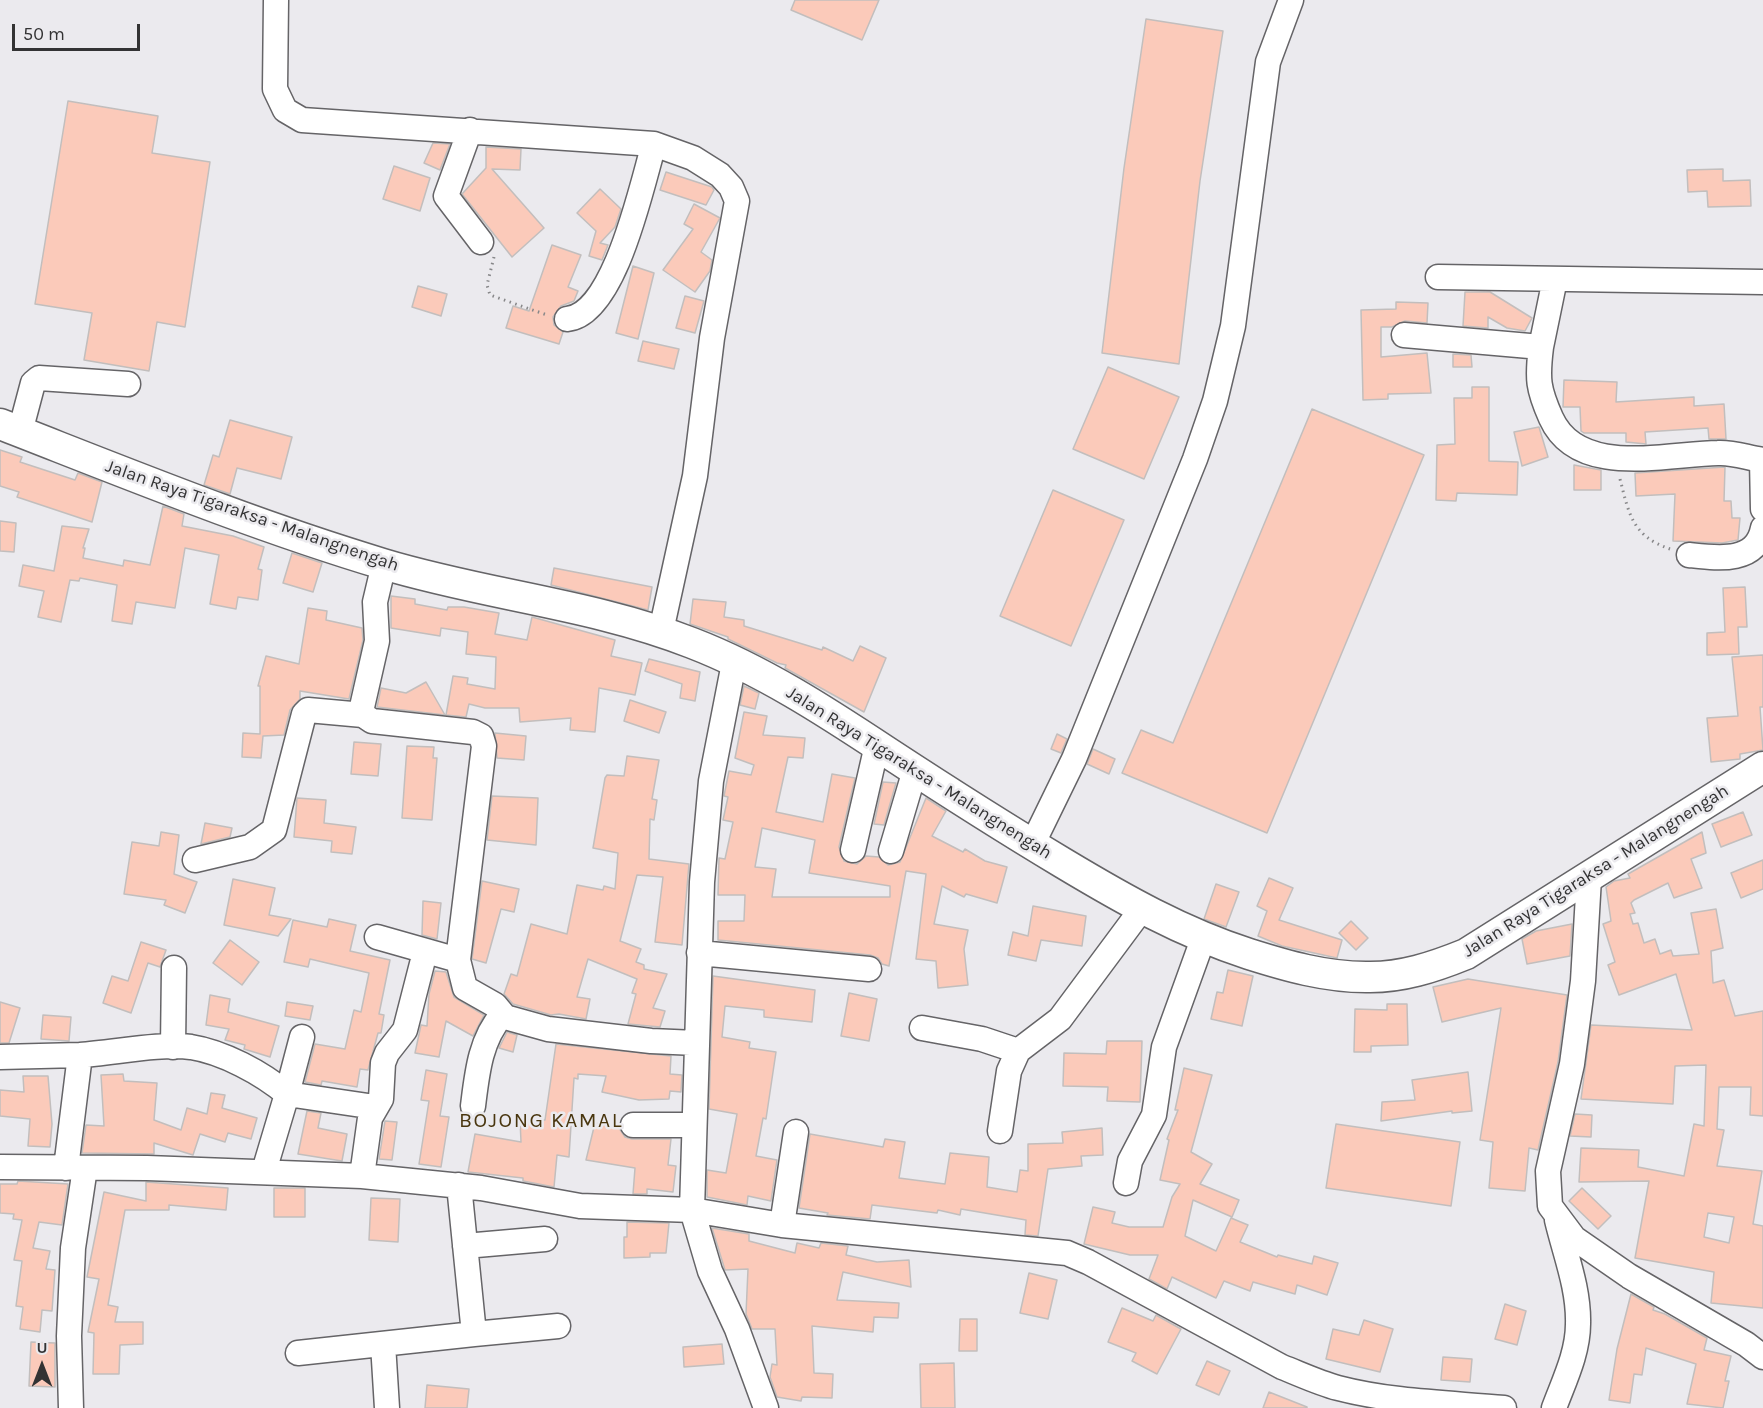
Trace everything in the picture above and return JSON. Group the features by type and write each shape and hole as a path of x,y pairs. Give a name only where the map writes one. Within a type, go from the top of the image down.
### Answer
{"main road":[{"name":"Jalan Raya Tigaraksa - Malangnengah","path":"10,428 321,544 384,564 661,632 696,644 805,698 1032,844 1141,910 1203,939 1290,967 1333,976 1368,978 1401,974 1434,966 1466,954 1763,767"}],"street":[{"path":"276,0 275,89 285,110 302,120 654,144 693,158 720,175 731,187 737,201 712,338 695,476 661,632"},
{"path":"1032,844 1074,759 1195,459 1215,400 1233,326 1268,62 1291,0"},
{"path":"470,130 446,196 481,242"},
{"path":"567,319 579,316 594,303 624,249 654,144"},
{"path":"1438,277 1763,282"},
{"path":"1555,279 1541,347 1539,391 1561,436 1586,452 1615,458 1721,453 1762,460 1763,508"},
{"path":"1404,335 1541,347"},
{"path":"10,428 33,383 39,378 128,384"},
{"path":"1689,555 1720,558 1744,554 1757,545 1763,528"},
{"path":"363,716 362,707 377,640 375,602 384,564"},
{"path":"734,663 711,781 699,953 692,1210 710,1271 737,1329 766,1408"},
{"path":"195,860 250,847 274,830 306,711 319,709 363,716 372,722 473,732 483,740 458,960 465,988 495,1005 502,1016 548,1029 651,1041 696,1043"},
{"path":"853,850 877,745"},
{"path":"891,851 915,770"},
{"path":"1554,1408 1574,1350 1578,1325 1571,1269 1556,1218 1550,1206 1548,1171 1572,1064 1587,949 1589,878"},
{"path":"1000,1131 1009,1071 1018,1051 1060,1019 1141,910"},
{"path":"377,937 458,960"},
{"path":"1126,1183 1130,1161 1154,1115 1164,1047 1203,939"},
{"path":"362,1176 369,1118 381,1099 383,1063 387,1053 405,1030 425,952"},
{"path":"699,953 869,969"},
{"path":"173,1047 174,968"},
{"path":"473,1106 479,1062 493,1028 502,1016"},
{"path":"922,1028 982,1039 1018,1051"},
{"path":"264,1171 302,1037"},
{"path":"0,1058 190,1047 218,1055 268,1079 287,1094 375,1107"},
{"path":"71,1408 69,1336 80,1055"},
{"path":"633,1125 693,1125"},
{"path":"782,1225 796,1132"},
{"path":"0,1167 264,1171 362,1176 459,1185 580,1206 692,1210 782,1225 1067,1253 1088,1262 1282,1367 1338,1388 1362,1400 1400,1399 1504,1408"},
{"path":"459,1185 474,1334"},
{"path":"1556,1218 1574,1238 1629,1276 1746,1344 1763,1357"},
{"path":"465,1246 545,1239"},
{"path":"298,1353 558,1326"},
{"path":"383,1344 387,1408"}],"path":[{"path":"481,242 495,259 487,285 493,298 567,319"},
{"path":"1615,458 1630,517 1639,531 1662,546 1689,555"}],"building":[{"path":"795,0 879,0 862,40 791,10"},
{"path":"1146,19 1223,31 1200,181 1179,364 1102,353 1124,168"},
{"path":"68,101 158,116 152,153 210,162 185,327 157,322 149,371 84,360 92,313 35,304"},
{"path":"433,143 450,144 440,170 424,163"},
{"path":"486,147 521,149 520,170 492,169 544,228 512,257 462,194 486,168"},
{"path":"394,166 430,178 420,211 383,199"},
{"path":"1723,169 1723,181 1750,180 1751,206 1708,207 1707,191 1688,192 1687,170"},
{"path":"666,172 712,187 714,190 706,205 660,190"},
{"path":"600,189 621,209 615,227 600,243 608,245 602,260 589,256 596,231 577,213"},
{"path":"694,204 720,218 701,252 712,260 710,271 695,292 663,270 693,229 684,224"},
{"path":"552,245 581,255 568,287 578,291 574,301 561,306 553,317 554,325 563,332 559,344 506,328 513,306 529,311"},
{"path":"633,266 654,273 638,339 616,333"},
{"path":"418,286 447,294 441,316 412,307"},
{"path":"1465,292 1490,292 1532,318 1525,331 1507,328 1488,317 1488,328 1463,326"},
{"path":"685,296 704,301 695,333 676,328"},
{"path":"1396,302 1428,303 1427,323 1405,321 1392,327 1381,327 1381,357 1427,353 1431,393 1388,394 1388,399 1363,400 1361,310 1396,309"},
{"path":"643,341 679,349 674,369 638,361"},
{"path":"1453,354 1471,355 1472,367 1453,367"},
{"path":"1108,367 1179,397 1144,479 1073,449"},
{"path":"1564,380 1617,382 1616,402 1694,397 1694,406 1724,404 1726,439 1709,439 1708,428 1645,432 1646,444 1626,442 1626,433 1584,433 1581,431 1580,407 1563,407"},
{"path":"1472,387 1489,387 1489,461 1518,462 1517,495 1457,493 1456,501 1436,500 1437,445 1455,444 1454,398 1472,398"},
{"path":"1312,409 1424,455 1267,833 1122,773 1141,730 1173,743"},
{"path":"230,420 292,437 281,479 237,468 230,494 204,485 213,455 219,457"},
{"path":"1539,427 1548,457 1522,466 1514,432"},
{"path":"0,450 22,457 20,462 75,480 78,473 102,482 92,522 17,497 19,492 0,486"},
{"path":"1574,465 1601,470 1601,490 1574,490"},
{"path":"1725,467 1724,501 1731,501 1732,518 1740,518 1738,540 1722,543 1673,541 1675,494 1636,496 1635,473"},
{"path":"1053,490 1124,520 1071,646 1000,616"},
{"path":"163,506 184,514 182,526 233,536 264,547 258,569 262,570 258,600 238,597 236,609 210,604 219,555 185,548 175,608 136,602 132,624 112,621 117,585 80,578 79,581 70,580 61,622 38,617 44,591 19,586 23,565 54,571 62,526 89,529 83,548 85,548 83,558 123,566 124,560 150,565"},
{"path":"0,521 16,523 14,552 0,551"},
{"path":"292,553 322,563 313,592 283,583"},
{"path":"554,568 652,587 648,610 551,585"},
{"path":"1745,587 1747,627 1738,627 1739,654 1707,655 1707,633 1725,632 1723,588"},
{"path":"391,596 415,599 415,604 447,610 448,607 464,607 499,613 495,634 527,640 532,617 615,640 611,656 642,663 635,695 599,688 595,732 570,730 571,718 520,722 519,708 485,708 469,704 466,717 446,715 453,676 468,678 467,684 495,689 496,657 466,654 468,632 441,628 440,636 391,628"},
{"path":"693,599 726,602 724,617 744,620 744,626 822,650 823,647 853,661 860,646 886,658 864,712 785,668 786,665 777,663 728,637 690,624"},
{"path":"308,608 327,611 326,620 362,628 363,640 349,699 300,691 300,699 290,710 284,735 263,736 261,758 242,757 243,733 260,734 260,686 258,686 266,656 299,664"},
{"path":"1763,655 1763,707 1760,707 1763,750 1740,754 1740,759 1711,762 1707,718 1738,716 1732,657"},
{"path":"649,659 700,672 695,701 680,698 682,684 645,671"},
{"path":"426,682 445,715 377,707 381,688 406,693"},
{"path":"744,686 759,693 755,709 740,705"},
{"path":"630,700 666,712 659,733 624,721"},
{"path":"744,712 767,716 763,735 805,738 803,758 788,757 776,812 823,822 832,774 855,778 839,847 844,861 857,864 866,856 879,857 888,865 900,862 926,798 946,811 932,836 963,852 965,849 985,861 1007,867 997,903 966,894 964,897 942,886 934,924 968,930 964,949 968,985 938,988 936,961 916,959 926,874 906,871 889,966 870,955 718,940 718,921 744,921 745,895 718,895 719,858 725,859 733,822 723,820 728,797 724,796 729,771 751,775 754,765 735,758","holes":["762,828 815,840 809,873 890,886 890,897 772,897 776,869 755,867"]},
{"path":"495,733 526,736 524,760 497,758"},
{"path":"1057,734 1067,739 1061,753 1051,749"},
{"path":"354,742 381,744 378,776 351,774"},
{"path":"407,746 434,747 433,758 437,758 432,820 402,818"},
{"path":"1093,749 1115,759 1109,774 1087,764"},
{"path":"627,756 659,760 652,799 657,800 654,820 650,819 649,859 689,864 682,945 655,942 663,877 637,875 620,941 641,949 636,962 644,965 644,969 667,974 653,1008 665,1011 660,1027 628,1024 636,994 632,993 637,979 588,959 577,997 590,999 586,1019 559,1014 551,1015 513,1004 504,994 511,974 517,976 531,924 567,934 577,885 603,890 604,886 615,889 618,853 593,848 605,778 607,775 624,776"},
{"path":"883,782 896,783 884,825 874,824"},
{"path":"492,796 538,798 536,845 487,840"},
{"path":"297,798 326,800 324,823 356,827 352,854 331,852 332,841 294,837"},
{"path":"1743,812 1752,835 1721,847 1712,824"},
{"path":"205,823 232,828 230,837 201,844"},
{"path":"161,832 179,835 174,874 197,882 185,913 164,905 166,900 124,894 132,842 159,846"},
{"path":"1702,832 1706,853 1691,859 1702,888 1674,898 1668,883 1634,900 1631,903 1635,913 1630,914 1633,924 1638,923 1644,943 1655,939 1660,954 1671,950 1673,956 1699,954 1691,913 1716,909 1723,948 1711,951 1713,983 1724,980 1735,1016 1763,1011 1763,1116 1750,1115 1751,1087 1719,1087 1717,1129 1724,1130 1717,1166 1762,1171 1753,1224 1763,1226 1763,1308 1711,1303 1714,1272 1635,1258 1649,1181 1579,1182 1581,1148 1639,1150 1638,1167 1684,1176 1694,1124 1704,1126 1706,1065 1675,1066 1673,1104 1581,1099 1591,1025 1692,1030 1676,974 1619,995 1608,965 1615,962 1603,924 1611,921 1606,887 1614,881 1630,878 1628,874","holes":["1708,1213 1734,1217 1729,1243 1704,1237"]},
{"path":"1763,860 1763,889 1741,898 1731,873"},
{"path":"1269,878 1293,888 1279,920 1342,940 1337,958 1282,946 1258,936 1267,911 1257,906"},
{"path":"233,879 275,888 269,915 291,919 278,936 224,925"},
{"path":"482,881 519,889 514,912 501,909 486,963 472,959"},
{"path":"1216,884 1239,892 1226,927 1204,919"},
{"path":"423,901 441,903 437,939 422,935"},
{"path":"1033,906 1086,916 1082,946 1041,940 1036,961 1008,955 1013,932 1028,936"},
{"path":"329,919 356,925 350,951 390,960 379,1014 384,1015 381,1033 378,1033 368,1070 360,1069 357,1087 322,1081 321,1085 305,1082 315,1044 345,1049 354,1010 361,1012 369,973 310,959 308,967 284,962 293,920 327,927"},
{"path":"1351,921 1368,938 1356,950 1339,933"},
{"path":"1572,924 1570,956 1527,964 1522,939 1536,931"},
{"path":"230,940 259,962 242,985 213,963"},
{"path":"141,942 166,950 160,967 148,963 131,1013 103,1003 112,976 128,981"},
{"path":"1228,970 1253,976 1242,1026 1211,1019 1217,992 1223,993"},
{"path":"435,971 446,972 454,997 484,1015 473,1036 446,1021 439,1057 415,1053 421,1025 427,1026 429,994"},
{"path":"713,976 815,990 812,1022 764,1017 764,1010 725,1006 722,1037 750,1042 749,1048 776,1052 766,1119 763,1118 756,1156 777,1160 771,1201 748,1196 747,1205 707,1197 707,1170 726,1173 737,1114 709,1109"},
{"path":"1468,979 1567,995 1558,1062 1538,1150 1529,1148 1525,1191 1489,1188 1493,1142 1480,1140 1501,1008 1442,1022 1433,987"},
{"path":"849,993 877,999 869,1041 841,1036"},
{"path":"210,995 230,999 228,1012 279,1026 270,1057 244,1049 245,1045 225,1040 229,1029 206,1025"},
{"path":"0,1002 20,1008 9,1043 0,1043"},
{"path":"287,1002 313,1006 310,1020 285,1016"},
{"path":"1387,1004 1407,1004 1408,1045 1371,1046 1371,1052 1354,1052 1355,1009 1387,1010"},
{"path":"43,1015 71,1017 69,1041 41,1039"},
{"path":"507,1032 517,1035 513,1052 499,1048"},
{"path":"1107,1041 1142,1041 1140,1102 1107,1101 1108,1087 1063,1086 1064,1053 1106,1054"},
{"path":"556,1044 671,1056 670,1074 682,1075 681,1092 670,1091 669,1099 639,1100 602,1092 606,1076 578,1074 578,1079 574,1078 569,1157 557,1155 554,1187 523,1181 523,1178 468,1172 475,1134 521,1142 520,1120 545,1120"},
{"path":"1184,1068 1212,1075 1191,1152 1212,1164 1200,1184 1239,1200 1232,1217 1193,1200 1185,1236 1216,1251 1231,1218 1248,1225 1240,1242 1277,1257 1278,1255 1312,1264 1314,1256 1338,1263 1327,1295 1297,1285 1295,1294 1253,1282 1250,1291 1224,1281 1216,1298 1172,1277 1167,1289 1149,1279 1158,1255 1130,1255 1084,1244 1093,1207 1115,1212 1112,1223 1129,1227 1163,1227 1172,1197 1180,1184 1160,1180 1169,1140 1167,1139 1178,1110 1175,1110"},
{"path":"426,1070 447,1074 440,1116 449,1117 441,1167 419,1164 429,1101 421,1100"},
{"path":"1468,1072 1472,1111 1452,1113 1452,1111 1381,1121 1382,1102 1415,1100 1412,1080"},
{"path":"123,1074 124,1081 157,1083 154,1120 181,1130 187,1108 207,1114 211,1093 225,1095 222,1108 257,1118 251,1139 228,1133 225,1142 200,1134 193,1155 154,1143 154,1154 82,1153 86,1125 104,1126 101,1075"},
{"path":"23,1076 48,1076 52,1124 50,1147 28,1146 30,1119 0,1116 0,1090 24,1092"},
{"path":"307,1111 321,1113 318,1128 347,1134 342,1161 298,1154"},
{"path":"1575,1114 1592,1115 1591,1137 1570,1136"},
{"path":"385,1121 397,1122 392,1160 379,1159"},
{"path":"595,1123 619,1128 625,1137 632,1139 671,1139 668,1165 676,1166 673,1192 647,1189 647,1194 633,1194 635,1168 586,1160"},
{"path":"1336,1124 1460,1142 1451,1206 1326,1188"},
{"path":"1102,1128 1103,1155 1081,1156 1082,1166 1048,1169 1038,1236 1025,1235 1026,1220 961,1209 960,1215 938,1210 937,1213 872,1205 870,1219 827,1215 828,1213 799,1208 810,1134 883,1147 885,1139 905,1142 899,1178 945,1184 950,1153 989,1157 987,1187 1017,1192 1020,1170 1028,1171 1028,1144 1063,1143 1062,1132"},
{"path":"18,1181 68,1184 62,1225 39,1222 33,1248 50,1251 46,1269 55,1270 52,1311 42,1310 40,1332 20,1329 23,1307 16,1306 22,1261 14,1260 22,1220 13,1219 14,1214 0,1213 0,1184 17,1184"},
{"path":"146,1182 228,1188 226,1210 169,1205 169,1210 125,1210 108,1305 118,1307 115,1322 143,1322 143,1344 120,1345 119,1374 93,1374 94,1333 88,1332 99,1279 87,1277 104,1192 146,1201"},
{"path":"274,1188 305,1188 305,1217 274,1217"},
{"path":"1582,1188 1611,1216 1598,1229 1569,1201"},
{"path":"371,1198 400,1199 398,1242 369,1240"},
{"path":"627,1222 669,1223 666,1253 650,1253 650,1257 624,1258"},
{"path":"712,1228 749,1234 749,1241 795,1253 797,1243 819,1248 821,1243 848,1246 846,1255 877,1262 909,1260 911,1287 843,1272 837,1300 899,1303 898,1318 874,1317 873,1332 812,1326 814,1373 833,1374 832,1398 802,1397 801,1401 777,1397 770,1377 772,1364 777,1365 775,1329 752,1329 746,1314 748,1269 725,1270"},
{"path":"1029,1273 1057,1280 1048,1319 1020,1313"},
{"path":"1631,1294 1654,1307 1653,1310 1665,1314 1707,1338 1704,1350 1731,1356 1725,1381 1729,1381 1723,1408 1687,1404 1696,1364 1646,1348 1642,1375 1634,1374 1630,1403 1609,1400 1617,1349"},
{"path":"1505,1304 1526,1311 1517,1345 1495,1339"},
{"path":"1122,1308 1153,1321 1156,1315 1181,1329 1157,1374 1132,1361 1136,1353 1108,1342"},
{"path":"960,1319 977,1319 977,1351 959,1351"},
{"path":"1364,1320 1393,1329 1380,1372 1326,1359 1333,1329 1359,1335"},
{"path":"31,1342 55,1343 55,1387 29,1386"},
{"path":"722,1344 724,1364 684,1367 683,1347"},
{"path":"1443,1357 1472,1359 1470,1382 1441,1380"},
{"path":"1207,1361 1230,1371 1219,1395 1196,1385"},
{"path":"954,1363 955,1408 921,1408 920,1364"},
{"path":"427,1385 469,1389 467,1408 425,1408"},
{"path":"1269,1392 1307,1407 1307,1408 1263,1408"}],"district":[{"name":"BOJONG KAMAL","path":"541,1121"}]}
